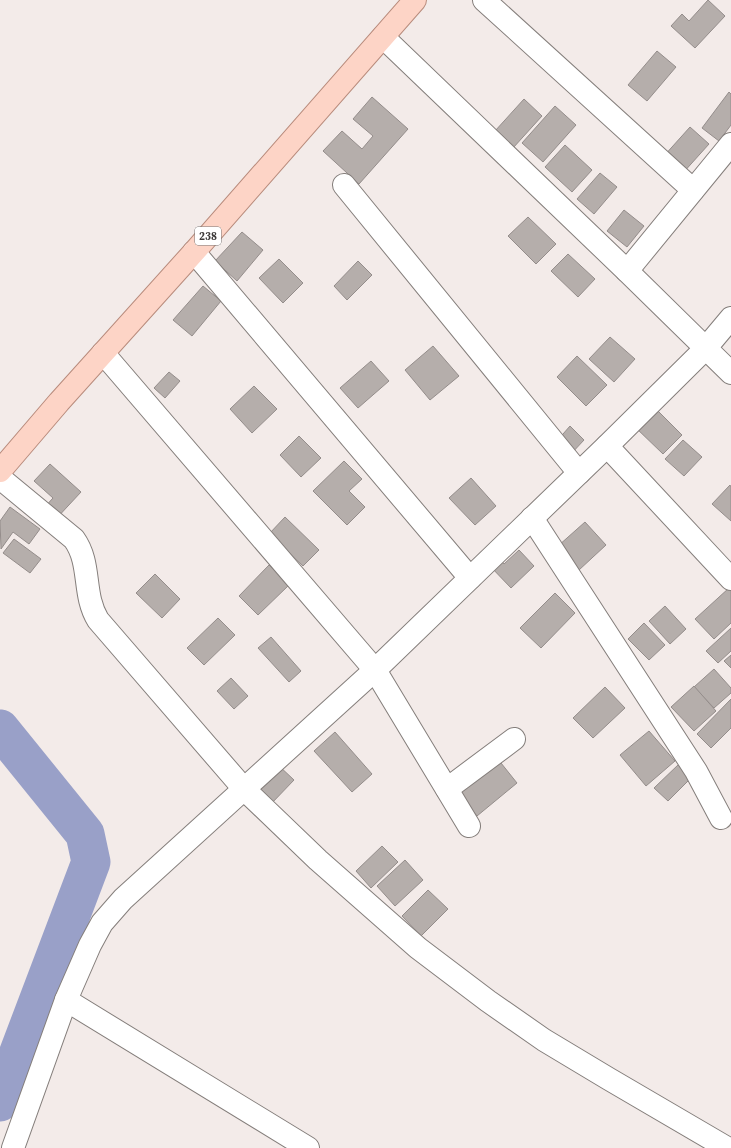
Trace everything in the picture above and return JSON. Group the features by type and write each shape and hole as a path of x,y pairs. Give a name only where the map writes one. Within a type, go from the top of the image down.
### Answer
{"main road":[{"name":"238","path":"0,471 415,0"}],"street":[{"path":"484,0 693,190"},
{"path":"383,37 731,373"},
{"path":"627,271 731,144"},
{"path":"344,185 579,472"},
{"path":"194,252 470,578"},
{"path":"13,1148 66,1000 96,934 111,912 123,899 374,670 607,446 705,349 731,318"},
{"path":"103,353 374,670 469,826"},
{"path":"607,446 731,578"},
{"path":"0,478 74,539 83,557 90,602 98,620 244,789 318,860 418,948 544,1040 727,1148"},
{"path":"532,518 696,772 721,818"},
{"path":"447,790 514,739"},
{"path":"66,1000 297,1145"}],"building":[{"path":"708,0 725,16 695,48 671,26 682,14 689,21"},
{"path":"657,51 676,67 647,101 628,85"},
{"path":"729,92 731,94 731,125 719,141 702,128"},
{"path":"372,97 408,129 359,184 323,151 342,131 362,149 373,136 353,119"},
{"path":"524,99 542,116 513,148 495,131"},
{"path":"555,106 576,125 543,162 522,143"},
{"path":"690,127 709,144 682,174 663,157"},
{"path":"565,145 592,170 572,192 545,167"},
{"path":"600,173 617,187 594,214 577,199"},
{"path":"624,210 644,226 627,247 607,231"},
{"path":"528,217 556,244 536,264 508,236"},
{"path":"242,232 263,250 237,281 215,261"},
{"path":"568,254 595,279 578,297 551,271"},
{"path":"279,259 303,283 283,303 259,278"},
{"path":"358,261 372,275 347,300 334,286"},
{"path":"203,286 221,301 192,336 173,320"},
{"path":"610,337 635,359 614,382 589,359"},
{"path":"433,346 459,376 430,400 405,370"},
{"path":"577,356 607,385 586,406 557,377"},
{"path":"371,361 389,381 358,408 340,388"},
{"path":"169,372 180,381 165,398 154,388"},
{"path":"254,386 277,409 252,433 230,409"},
{"path":"654,407 682,435 663,454 634,426"},
{"path":"570,426 584,440 570,455 556,442"},
{"path":"299,436 321,458 301,477 280,455"},
{"path":"683,440 702,457 684,476 665,459"},
{"path":"344,461 362,479 349,491 365,507 347,525 313,491"},
{"path":"50,464 81,492 55,520 43,509 53,498 34,481"},
{"path":"471,478 496,506 475,525 449,498"},
{"path":"730,485 731,487 731,521 712,504"},
{"path":"10,507 40,529 29,544 13,532 1,549 0,521"},
{"path":"285,517 319,550 303,566 269,534"},
{"path":"585,522 606,545 579,570 558,546"},
{"path":"14,539 41,559 30,573 3,553"},
{"path":"519,550 534,566 511,588 489,565 498,556 504,564"},
{"path":"269,565 289,585 258,615 239,596"},
{"path":"155,574 180,599 162,618 136,593"},
{"path":"729,588 731,591 731,623 714,639 695,619"},
{"path":"555,593 575,613 541,648 520,628"},
{"path":"665,606 686,629 670,644 649,621"},
{"path":"218,618 235,635 204,665 187,648"},
{"path":"644,623 665,645 649,660 628,639"},
{"path":"731,628 731,651 718,663 706,651"},
{"path":"271,637 301,671 289,682 258,648"},
{"path":"731,655 731,668 724,661"},
{"path":"714,669 731,688 731,693 714,708 694,687"},
{"path":"231,678 248,696 234,709 217,691"},
{"path":"694,686 716,711 694,731 671,707"},
{"path":"605,687 625,708 593,738 573,718"},
{"path":"731,699 731,728 711,748 697,734"},
{"path":"649,731 675,761 646,786 620,755"},
{"path":"335,732 372,774 352,792 314,751"},
{"path":"497,758 517,783 477,816 457,791"},
{"path":"277,764 294,780 270,805 253,788"},
{"path":"679,764 692,777 668,801 654,788"},
{"path":"382,846 398,862 371,888 356,871"},
{"path":"405,860 423,880 395,906 377,886"},
{"path":"428,890 448,909 421,936 402,916"}],"waterway":[{"path":"0,729 85,834 91,862 0,1102"}]}
